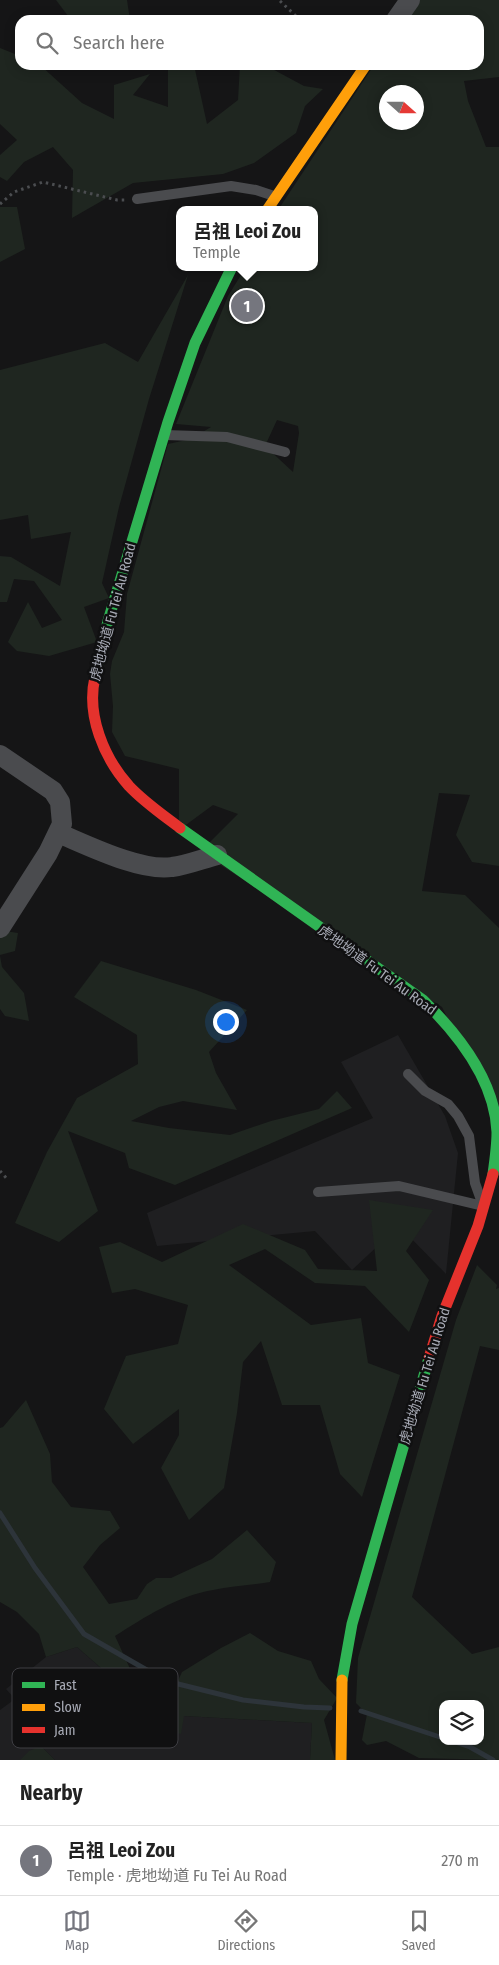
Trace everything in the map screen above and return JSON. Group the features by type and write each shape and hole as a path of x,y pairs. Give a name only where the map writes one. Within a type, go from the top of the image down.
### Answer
{"street":[{"path":"400,15 410,0"},
{"path":"269,206 363,70"},
{"name":"虎地坳道 Fu Tei Au Road","path":"230,271 196,343 180,383 164,435 108,621 96,668 93,699 94,718 104,748 119,774 147,802 217,855 423,1000 450,1028 470,1055 483,1080 498,1132 495,1166 486,1207 442,1315 374,1542 349,1637 342,1685 341,1760"},
{"path":"0,755 53,791 60,802 62,824 48,852 0,928"},
{"path":"58,833 130,861 153,867 172,868 217,855"}],"lane":[{"path":"137,199 231,186 256,190 275,197"},
{"path":"164,435 227,437 285,452"},
{"path":"408,1074 425,1091 448,1104 458,1116 469,1136 478,1194 486,1207"},
{"path":"318,1192 399,1186 486,1207"}],"path":[{"path":"280,1 295,15"},
{"path":"0,204 14,192 43,182 117,200 137,199"},
{"path":"0,1171 8,1180"}],"shaded area":[{"path":"56,0 127,0 129,15 67,15"},
{"path":"417,0 499,0 499,77 464,81 468,101 486,147 499,147 499,866 472,862 456,835 470,795 439,793 422,891 465,895 499,928 499,1122 442,1007 200,852 238,814 213,805 179,830 179,769 125,756 112,732 113,706 110,674 112,661 124,632 127,594 168,444 191,439 211,427 176,424 228,296 244,271 318,271 318,206 281,206 371,70 484,70 484,15 407,15","holes":["277,420 298,426 299,433 293,472 265,446"]},
{"path":"0,48 15,54 15,70 46,70 82,103 114,119 114,85 150,74 133,95 168,107 168,70 195,70 207,124 238,100 240,70 274,70 304,86 323,89 305,106 296,133 254,163 223,174 133,183 72,218 73,170 53,147 24,162 7,181 0,177 0,155 17,140 0,124"},
{"path":"0,207 17,207 25,249 0,262"},
{"path":"188,275 149,399 119,507 102,583 109,598 84,607 97,642 49,656 17,651 8,642 28,602 42,628 62,620 34,581 14,579 7,602 0,602 0,556 11,557 60,586 71,532 31,539 28,515 0,520 0,370 105,343 138,362"},
{"path":"5,931 18,933 15,951 0,955 0,934"},
{"path":"0,956 2,967 24,993 29,1021 5,1016 0,1009"},
{"path":"101,961 196,990 247,1010 209,1052 216,1073 237,1110 183,1101 159,1107 131,1121 169,1128 230,1135 271,1121 319,1109 337,1091 352,1108 175,1185 129,1168 125,1153 68,1131 98,1211 59,1242 15,1223 47,1152 77,1098 138,1064 137,1035 74,997"},
{"path":"398,1035 445,1116 458,1153 446,1274 399,1226 352,1270 315,1231 157,1246 147,1213 373,1118 341,1062"},
{"path":"369,1200 433,1210 406,1251 429,1280 409,1332 365,1286 315,1283 265,1249 229,1265 311,1325 361,1318 368,1363 400,1375 362,1497 340,1474 320,1405 282,1405 261,1341 243,1362 237,1413 224,1488 189,1520 161,1468 179,1435 179,1409 133,1444 104,1409 126,1356 178,1344 188,1305 135,1289 112,1293 99,1247 120,1242 162,1262 243,1224 305,1250 318,1269 377,1271"},
{"path":"477,1265 497,1285 496,1289 499,1288 499,1350 480,1346 412,1597 472,1654 499,1647 499,1760 419,1758 386,1741 367,1745 362,1740 367,1714 356,1703 358,1658 456,1320"},
{"path":"26,1400 50,1454 52,1482 71,1507 110,1511 120,1528 100,1545 83,1567 109,1604 137,1599 147,1584 156,1578 171,1578 212,1559 247,1530 276,1562 270,1582 220,1589 187,1597 162,1608 115,1636 130,1668 101,1668 77,1647 46,1657 39,1634 17,1612 0,1602 0,1428 3,1427"},
{"path":"250,1633 278,1651 311,1661 319,1679 337,1698 324,1720 335,1760 310,1760 312,1723 184,1716 181,1734 178,1733 178,1681 182,1672"},
{"path":"77,1647 101,1668 32,1668 46,1657"},
{"path":"12,1684 12,1696 6,1689"},
{"path":"12,1701 12,1748 38,1748 21,1760 0,1760 0,1710"},
{"path":"178,1714 312,1723 310,1760 55,1760 43,1748 178,1748"},
{"path":"43,1748 55,1760 20,1760 29,1751"}],"waterway":[{"path":"0,1513 35,1568 84,1634 143,1668"},
{"path":"178,1684 243,1700 330,1708"},
{"path":"361,1711 439,1737"},
{"path":"464,1745 493,1760"}],"traffic: fast":[{"path":"95,677 108,621 168,422 195,343 230,271"},
{"path":"180,828 423,1000 436,1013 472,1059 490,1094 497,1132 493,1174"},
{"path":"342,1680 352,1624 429,1358"}],"traffic: slow":[{"path":"270,206 363,70"},
{"path":"341,1760 342,1680"}],"traffic: jam":[{"path":"95,677 93,691 95,721 99,735 112,762 120,775 135,792 180,828"},
{"path":"429,1358 442,1316 478,1226 493,1174"}],"place":[{"name":"呂祖 Leoi Zou","path":"247,306"}]}
